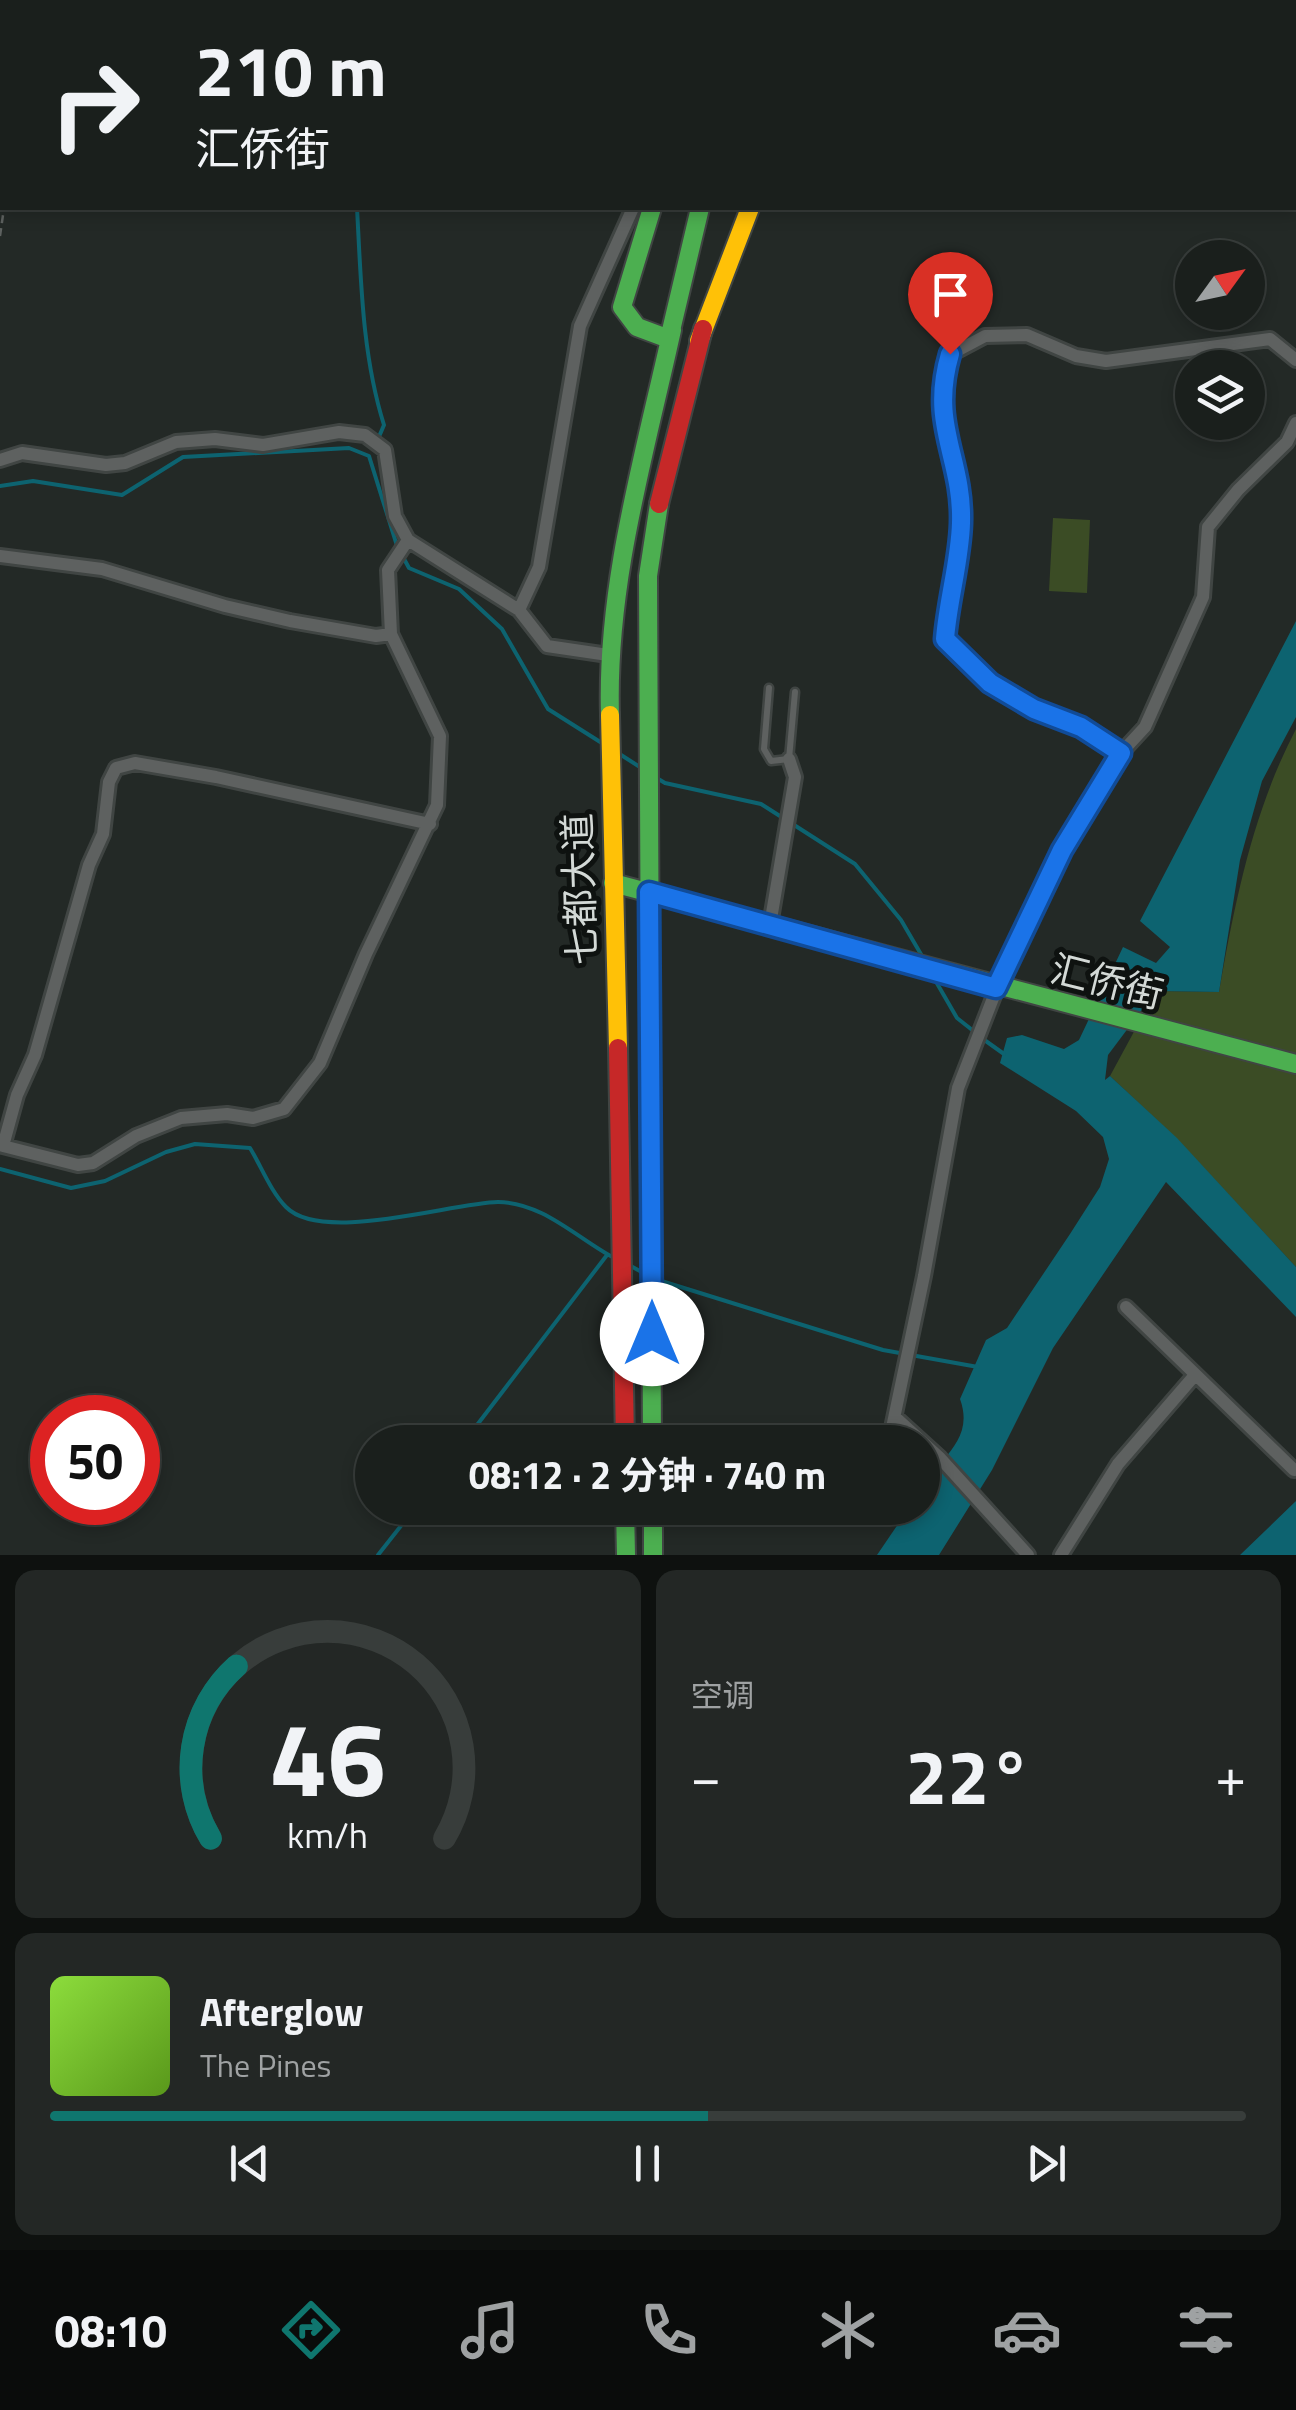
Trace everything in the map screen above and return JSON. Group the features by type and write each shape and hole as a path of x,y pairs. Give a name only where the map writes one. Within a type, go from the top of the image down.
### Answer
{"main road":[{"path":"651,210 622,307 636,327 669,339"},
{"path":"669,339 700,210"},
{"path":"669,339 709,210"},
{"path":"699,341 739,210"},
{"path":"699,341 749,210"},
{"name":"七都大道","path":"625,1425 608,655 620,569 669,339"},
{"name":"七都大道","path":"652,1425 647,720 651,558 662,484 699,341"},
{"name":"汇侨街","path":"613,884 1296,1064"},
{"path":"626,1525 626,1555"},
{"path":"653,1525 653,1555"}],"street":[{"path":"519,610 539,567 580,326 632,210"},
{"path":"1121,753 1081,727 1034,709 990,683 945,639 962,524 940,388 950,354 985,336 1027,335 1076,356 1106,361 1270,338 1296,360"},
{"path":"894,1425 958,1088 996,988 1062,850 1121,753 1144,727 1203,597 1208,528 1238,490 1287,442 1296,423"},
{"path":"0,460 22,454 106,465 125,463 176,442 215,438 263,445 339,432 365,436 385,450 395,516 406,544 519,610 547,646 608,655"},
{"path":"406,544 390,564 391,634 440,736 439,789 430,824 366,954 331,1043 284,1109 254,1118 227,1114 181,1118 136,1136 93,1163 78,1165 4,1146 78,899 102,834 109,782 116,768 135,763 216,777 430,824"},
{"path":"0,556 102,569 274,617 376,636 391,634"},
{"path":"770,925 795,777 790,759"},
{"path":"1126,1307 1294,1470"},
{"path":"1061,1555 1118,1464 1195,1375"},
{"path":"896,1418 940,1458 1028,1555"}],"lane":[{"path":"770,688 764,748 771,761 790,759 795,692"}],"path":[{"path":"0,236 4,210"}],"green space":[{"path":"1053,518 1090,520 1087,593 1049,591"},
{"path":"1296,729 1296,1267 1177,1139 1110,1076 1156,991 1219,992 1257,824"}],"water":[{"path":"1296,621 1296,717 1262,781 1240,860 1219,992 1156,991 1108,1055 1105,1080 1110,1076 1177,1138 1296,1267 1296,1317 1166,1182 1053,1348 992,1470 939,1555 877,1555 897,1525 940,1525 940,1465 962,1430 960,1399 986,1340 1007,1328 1100,1187 1109,1159 1103,1137 1076,1111 1000,1063 1007,1038 1022,1035 1064,1049 1079,1040 1123,947 1156,963 1170,947 1140,921"},
{"path":"1296,1501 1296,1555 1240,1555"}],"waterway":[{"path":"357,210 367,345 384,425 378,439"},
{"path":"0,486 33,481 122,495 183,457 349,448 369,456 398,549"},
{"path":"403,557 409,568 459,589 502,629 548,709 605,745"},
{"path":"618,753 643,769"},
{"path":"655,777 665,783 761,804 783,818"},
{"path":"791,823 855,864 901,920 922,956"},
{"path":"931,973 957,1018 976,1033"},
{"path":"983,1039 1004,1054"},
{"path":"0,1169 71,1188 105,1181 166,1152 195,1144 250,1148 281,1201 304,1217 357,1222 477,1204 514,1204 545,1215 616,1259"},
{"path":"477,1425 607,1255"},
{"path":"629,1265 647,1275"},
{"path":"655,1279 883,1350 978,1367"},
{"path":"378,1555 402,1525"}],"traffic: fast":[{"path":"651,210 622,307 637,327 669,339"},
{"path":"669,339 700,210"},
{"path":"610,715 610,666 620,570 672,330"},
{"path":"652,1425 648,576 659,504"},
{"path":"613,883 1296,1064"},
{"path":"625,1525 626,1555"},
{"path":"653,1525 653,1555"}],"traffic: slow":[{"path":"699,341 749,210"},
{"path":"610,715 618,1048"}],"traffic: jam":[{"path":"659,504 703,329"},
{"path":"618,1048 625,1425"}],"route":[{"path":"652,1334 649,892 996,988 1062,850 1121,753 1081,727 1034,709 990,683 945,639 962,524 940,388 950,354"}]}
